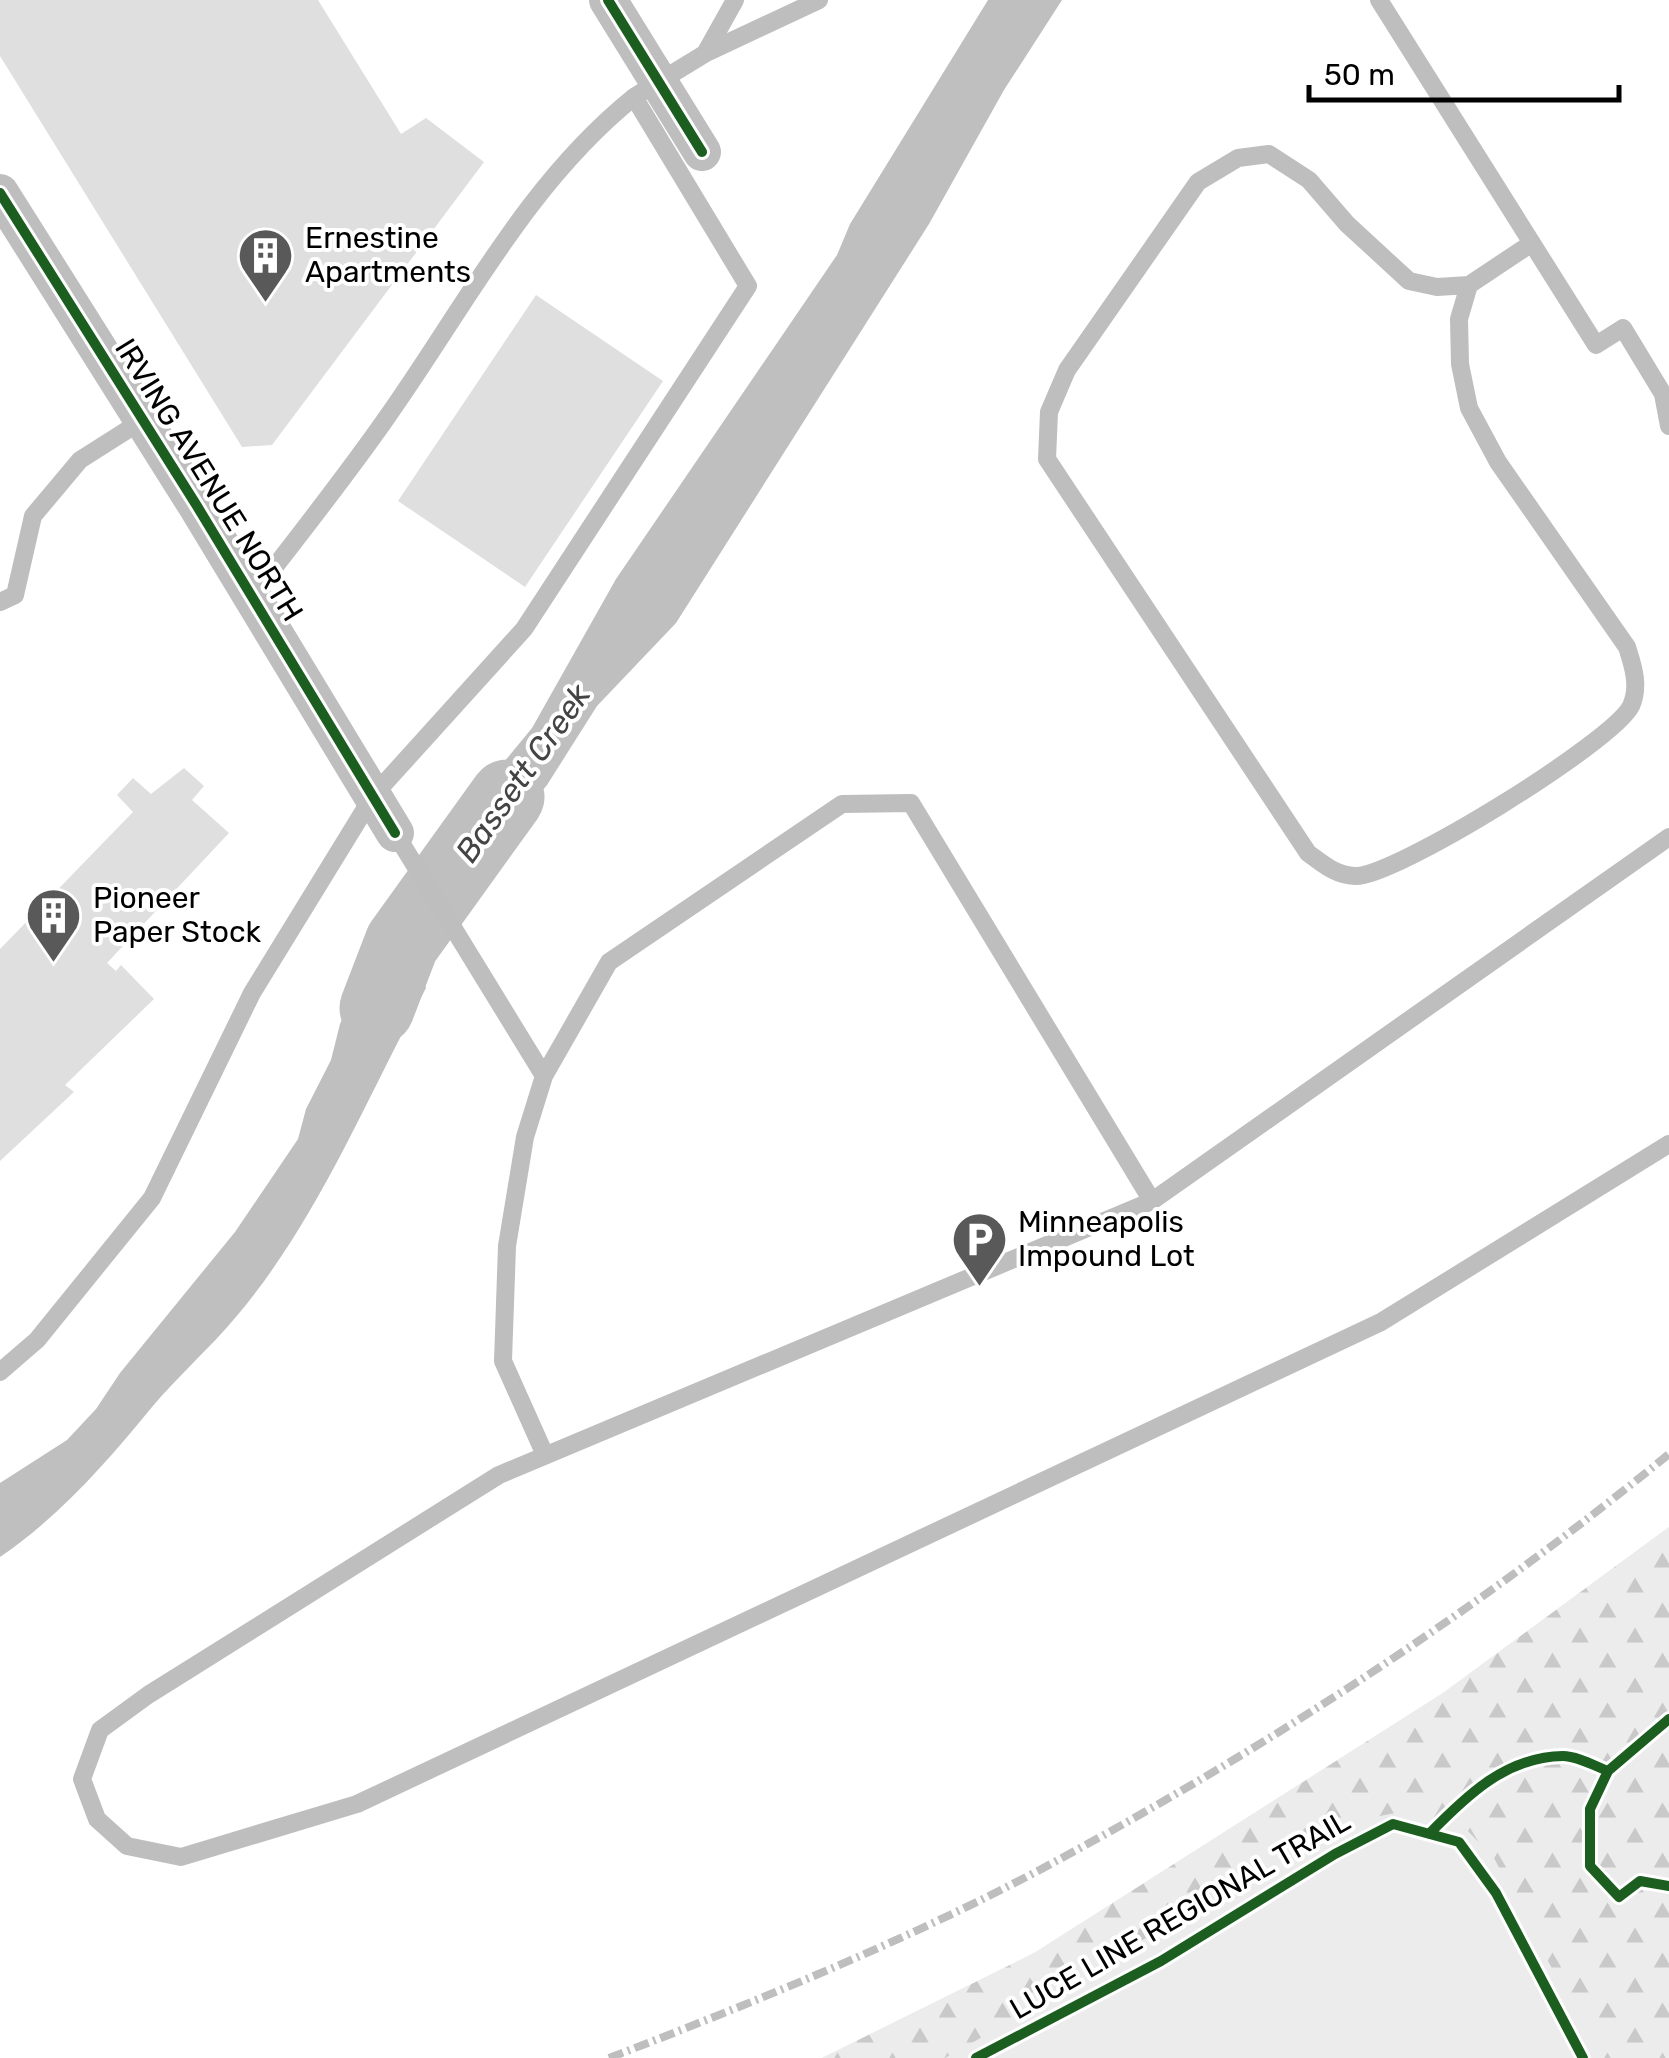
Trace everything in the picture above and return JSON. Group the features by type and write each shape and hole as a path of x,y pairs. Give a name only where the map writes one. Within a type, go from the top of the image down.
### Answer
{"street":[{"path":"608,0 646,90 702,152"},
{"name":"IRVING AVENUE NORTH","path":"0,193 252,596 400,842"}],"lane":[{"path":"706,52 735,0"},
{"path":"252,596 385,421 529,204 597,127 706,52 819,0"},
{"path":"1379,0 1596,345 1622,328 1663,394 1669,426"},
{"path":"0,1372 37,1340 152,1198 252,994 373,796 524,629 748,286 646,90"},
{"path":"1470,285 1460,320 1460,364 1470,408 1498,462 1626,647 1636,673 1632,705 1609,732 1552,773 1390,867 1357,876 1331,871 1308,852 1047,459 1049,412 1067,370 1198,182 1238,158 1269,154 1309,180 1347,224 1409,280 1438,287 1470,285 1532,243"},
{"path":"0,602 14,595 33,516 80,460 143,420"},
{"path":"545,1455 503,1361 507,1246 525,1137 544,1076 608,962 842,804 911,803 1152,1201"},
{"path":"1669,837 1152,1201 499,1475 148,1695 100,1730 82,1779 97,1819 127,1846 180,1857 356,1804 1381,1322 1669,1144"},
{"path":"400,842 544,1076"}],"green space":[{"path":"1669,1527 1669,2058 822,2058 1034,1953 1443,1693"},
{"path":"1669,1527 1669,2058 1599,2058 1494,1858 1463,1826 1400,1812 1316,1829 1055,1996 945,2058 822,2058 1034,1953 1443,1693"}],"water":[{"path":"988,0 1062,0 1004,90 929,224 676,623 597,706 547,785 454,895 432,859 468,806 532,728 616,579 837,255 850,224"},
{"path":"411,898 435,938 420,968 426,988 339,1159 291,1242 235,1318 100,1468 43,1524 0,1557 0,1483 67,1440 96,1409 120,1373 235,1232 298,1139 306,1109 331,1060 340,1024 371,958"}],"building":[{"name":"Ernestine Apartments","path":"0,0 318,0 401,134 426,118 484,162 272,445 242,447 0,56"},
{"path":"536,295 663,381 525,587 398,501"},
{"name":"Pioneer Paper Stock","path":"184,768 204,786 192,800 229,833 107,963 116,971 121,965 154,999 65,1085 74,1092 0,1161 0,949 133,812 117,795 133,778 151,794"}],"waterway":[{"name":"Bassett Creek","path":"377,1008 402,943 507,797"}],"railway":[{"path":"609,2058 876,1949 981,1900 1116,1828 1361,1680 1518,1571 1669,1454"}],"cycle path":[{"path":"608,0 702,152"},
{"path":"0,193 197,506 395,833"},
{"path":"1669,1719 1608,1771 1590,1809 1590,1866 1619,1897 1640,1881 1669,1886"},
{"path":"1429,1834 1473,1792 1523,1763 1568,1756 1608,1771"},
{"name":"LUCE LINE REGIONAL TRAIL","path":"976,2058 1161,1961 1335,1854 1393,1824 1459,1842 1496,1893 1583,2058"}],"place":[{"name":"Ernestine Apartments","path":"266,304"},
{"name":"Pioneer Paper Stock","path":"54,964"},
{"name":"Minneapolis Impound Lot","path":"979,1288"}]}
